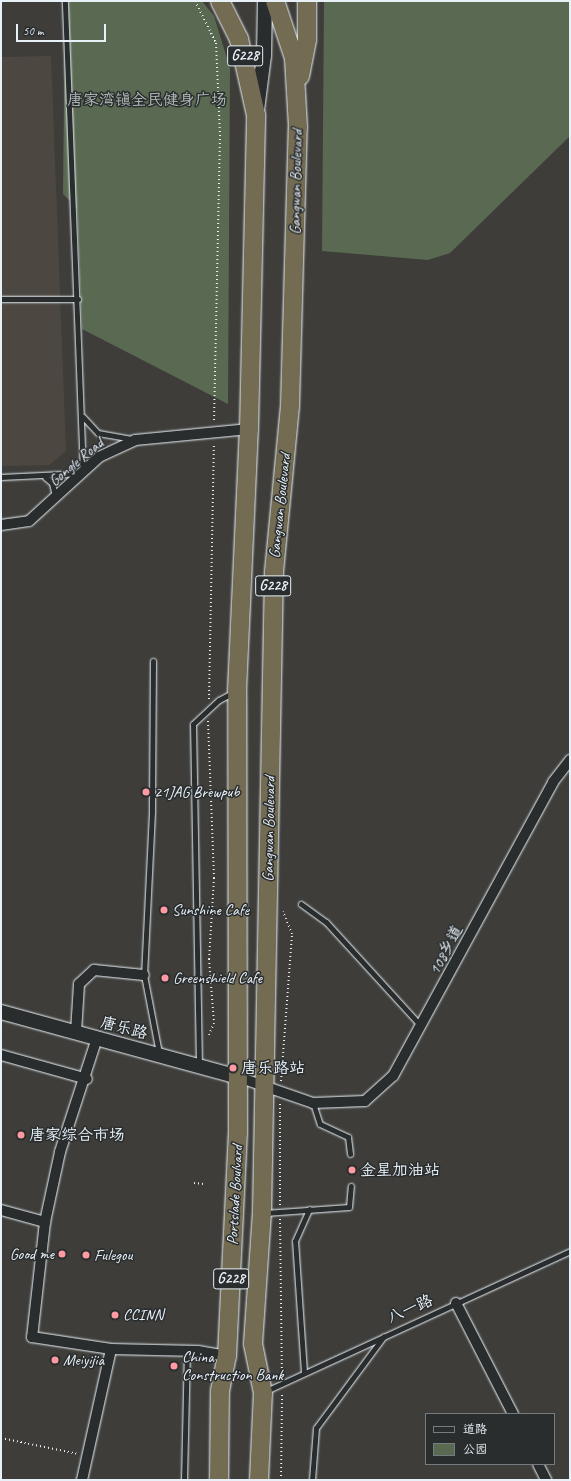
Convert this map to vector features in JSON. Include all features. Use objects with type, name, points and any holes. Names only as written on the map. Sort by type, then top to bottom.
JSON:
[{"type":"highway","name":"Gangwan Boulevard","points":[[220,1],[240,39],[256,115],[249,429],[237,691],[238,1077]]},
{"type":"highway","name":"Gangwan Boulevard","points":[[272,1089],[274,572],[290,406],[297,87],[291,45],[275,1]]},
{"type":"highway","points":[[297,87],[307,40],[307,1]]},
{"type":"highway","name":"Portslade Boulvard","points":[[219,1480],[220,1391],[227,1356],[238,1077]]},
{"type":"highway","name":"Portslade Boulvard","points":[[259,1480],[263,1393],[253,1344],[272,1089]]},
{"type":"street","points":[[256,115],[264,68],[265,1]]},
{"type":"street","name":"Gongle Road","points":[[1,525],[29,521],[105,454],[134,440],[249,429]]},
{"type":"street","name":"108乡道","points":[[238,1077],[313,1102],[365,1101],[393,1076],[422,1027],[553,782],[570,760]]},
{"type":"street","points":[[76,1032],[79,984],[94,970],[144,976]]},
{"type":"street","name":"唐乐路","points":[[1,1012],[238,1077]]},
{"type":"street","points":[[97,1038],[86,1079],[60,1152],[45,1222],[32,1337],[111,1350],[187,1351],[227,1356]]},
{"type":"street","points":[[1,1055],[86,1079]]},
{"type":"street","points":[[1,1210],[45,1222]]},
{"type":"street","points":[[456,1303],[512,1413]]},
{"type":"street","points":[[82,1480],[111,1350]]},
{"type":"street","points":[[538,1465],[546,1480]]},
{"type":"lane","points":[[1,477],[45,477],[83,473],[83,416],[65,1]]},
{"type":"lane","points":[[1,299],[78,299]]},
{"type":"lane","points":[[83,416],[98,433],[134,440]]},
{"type":"lane","points":[[45,477],[54,486],[54,500]]},
{"type":"lane","points":[[153,661],[152,812],[144,976],[159,1055]]},
{"type":"lane","points":[[198,1066],[193,724],[208,710],[237,691]]},
{"type":"lane","points":[[301,904],[326,922],[422,1027]]},
{"type":"lane","points":[[313,1102],[320,1124],[348,1138],[350,1154]]},
{"type":"lane","points":[[262,1213],[350,1207],[351,1186]]},
{"type":"lane","points":[[304,1372],[295,1241],[309,1209]]},
{"type":"lane","name":"八一路","points":[[263,1393],[282,1382],[570,1251]]},
{"type":"lane","points":[[312,1480],[316,1428],[385,1335]]},
{"type":"lane","points":[[184,1480],[187,1351]]},
{"type":"path","points":[[195,1],[216,43],[220,135],[208,710],[214,878],[209,959],[214,1023],[209,1035]]},
{"type":"path","points":[[280,906],[292,934],[272,1089],[280,1212],[282,1382],[281,1480]]},
{"type":"path","points":[[194,1183],[204,1184]]},
{"type":"path","points":[[1,1438],[87,1455]]},
{"type":"shaded area","points":[[51,56],[66,451],[49,465],[1,466],[1,57]]},
{"type":"green space","name":"唐家湾镇全民健身广场","points":[[65,1],[202,1],[214,16],[230,68],[228,404],[82,329],[77,208],[63,194]]},
{"type":"green space","points":[[324,1],[570,1],[570,136],[450,253],[428,260],[322,251]]},
{"type":"place","name":"21JAG Brewpub","points":[[146,792]]},
{"type":"place","name":"Sunshine Cafe","points":[[164,910]]},
{"type":"place","name":"Greenshield Cafe","points":[[165,978]]},
{"type":"place","name":"唐乐路站","points":[[233,1068]]},
{"type":"place","name":"唐家综合市场","points":[[21,1135]]},
{"type":"place","name":"金星加油站","points":[[352,1170]]},
{"type":"place","name":"Good me","points":[[62,1254]]},
{"type":"place","name":"Fulegou","points":[[86,1255]]},
{"type":"place","name":"CCINN","points":[[115,1315]]},
{"type":"place","name":"Meiyijia","points":[[55,1360]]},
{"type":"place","name":"China Construction Bank","points":[[174,1366]]}]
